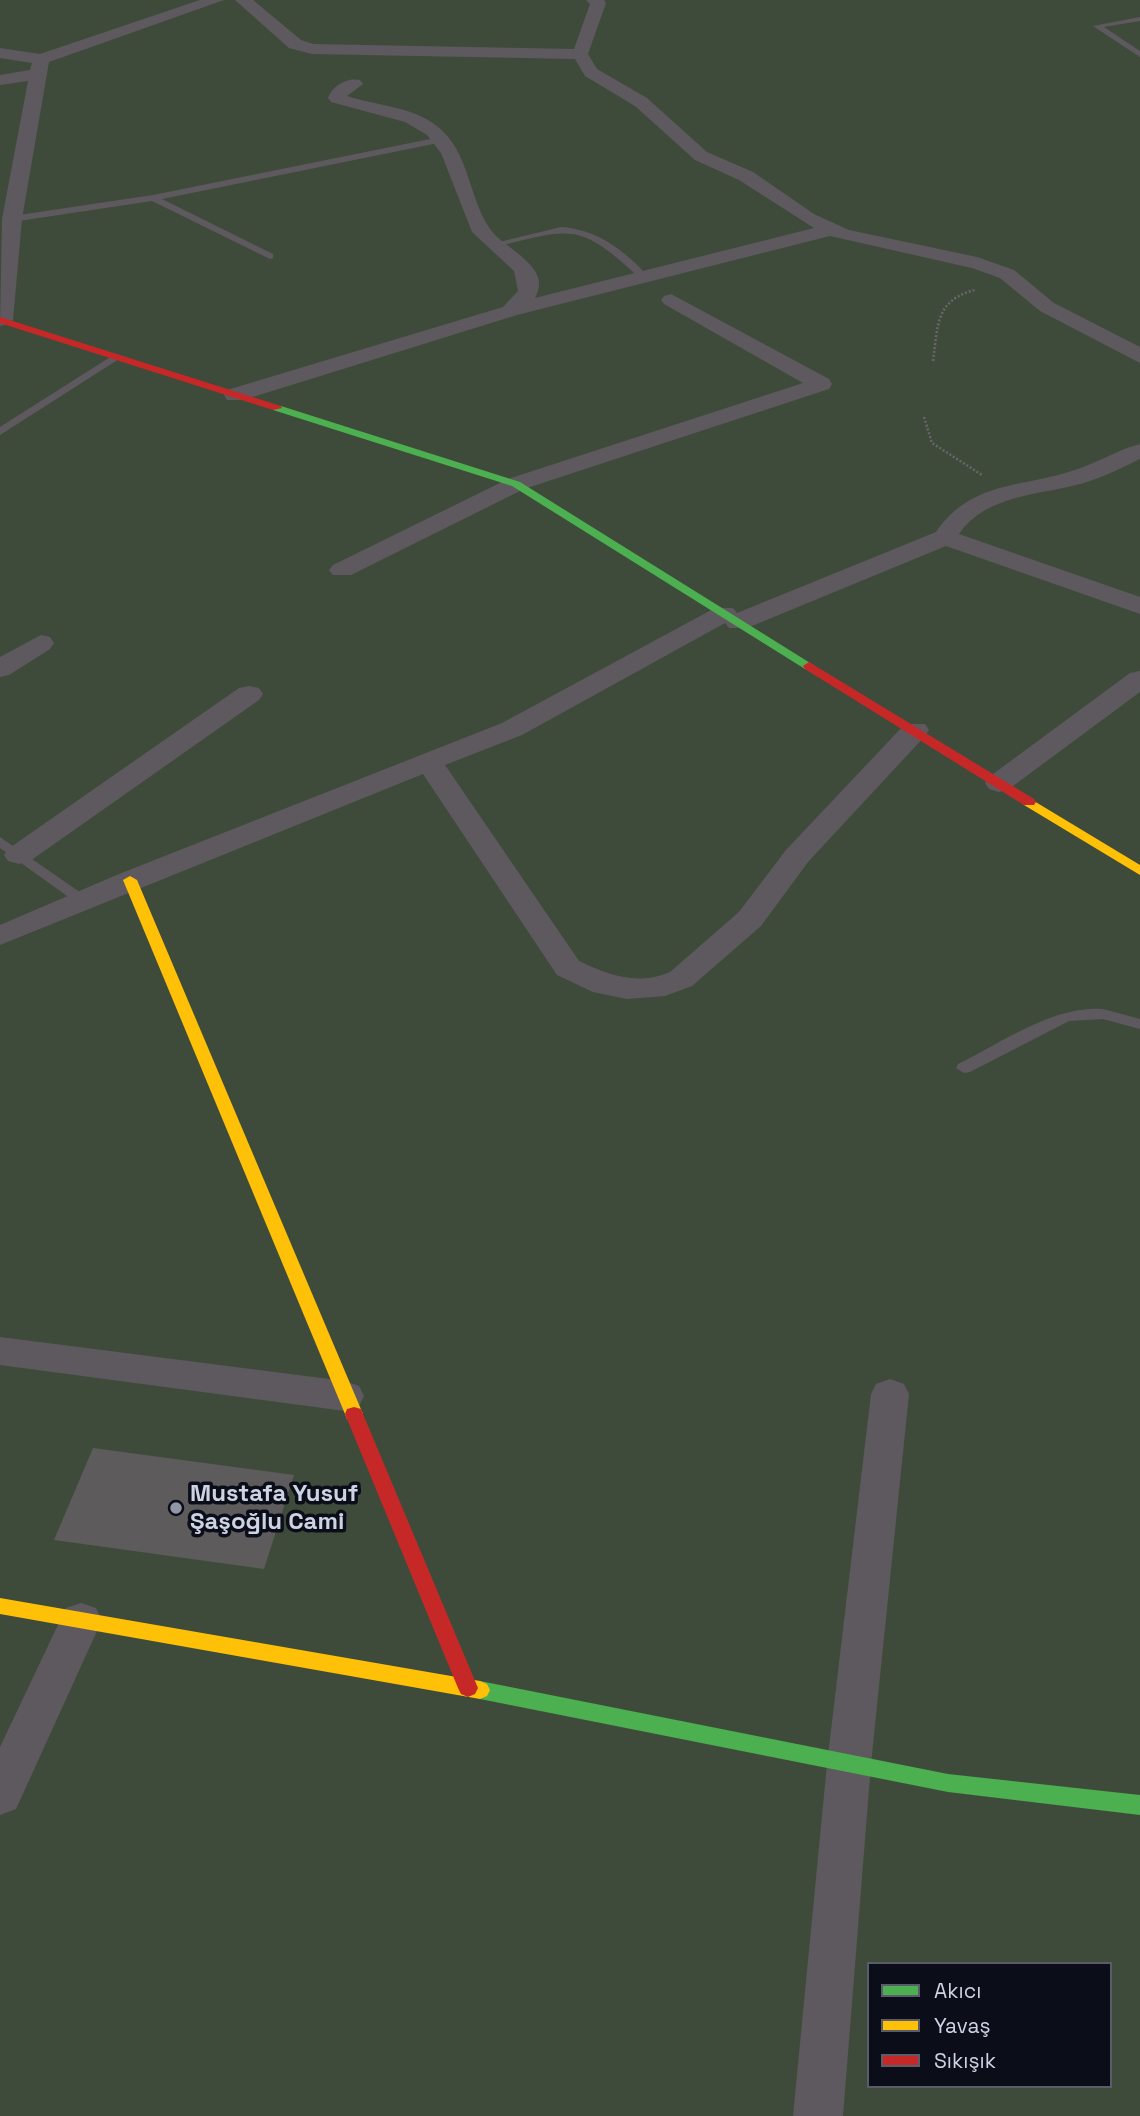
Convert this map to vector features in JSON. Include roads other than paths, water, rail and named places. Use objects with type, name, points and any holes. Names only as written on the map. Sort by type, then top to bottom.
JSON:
[{"type":"street","points":[[243,0],[295,44],[312,49],[580,54]]},
{"type":"street","points":[[580,54],[598,3],[594,0]]},
{"type":"street","points":[[0,80],[214,5]]},
{"type":"street","points":[[281,58],[312,49]]},
{"type":"street","points":[[0,53],[41,66]]},
{"type":"street","points":[[580,54],[592,72],[641,102],[701,156],[746,176],[807,218],[831,230],[878,244],[977,263],[1007,274],[1030,290],[1047,307],[1140,356]]},
{"type":"street","points":[[41,66],[12,219],[1,320],[516,484],[1140,871]]},
{"type":"street","points":[[355,84],[339,92],[337,98],[412,120],[433,131],[440,140],[482,232],[529,279],[530,290],[524,300],[510,311]]},
{"type":"street","points":[[235,396],[510,311],[831,230]]},
{"type":"street","points":[[342,570],[516,484],[821,384],[671,300]]},
{"type":"street","points":[[945,537],[952,522],[964,510],[983,500],[1076,477],[1140,452]]},
{"type":"street","points":[[0,936],[130,880],[512,729],[731,617],[945,537],[1140,607]]},
{"type":"street","points":[[0,669],[41,643]]},
{"type":"street","points":[[999,783],[1140,679]]},
{"type":"street","points":[[9,848],[249,694]]},
{"type":"street","points":[[429,762],[568,968],[604,985],[646,989],[681,979],[750,919],[797,856],[915,730]]},
{"type":"street","points":[[130,880],[468,1688]]},
{"type":"street","points":[[0,1351],[345,1396]]},
{"type":"street","points":[[818,2116],[849,1764],[890,1394]]},
{"type":"street","points":[[0,1606],[468,1688],[948,1783],[1140,1805]]},
{"type":"street","points":[[0,1795],[81,1620]]},
{"type":"lane","points":[[1140,19],[1104,22],[1097,26],[1140,55]]},
{"type":"lane","points":[[12,219],[153,198],[440,140]]},
{"type":"lane","points":[[153,198],[270,256]]},
{"type":"lane","points":[[496,244],[558,229],[587,231],[610,244],[644,277]]},
{"type":"lane","points":[[0,432],[115,357]]},
{"type":"lane","points":[[9,848],[82,900]]},
{"type":"lane","points":[[964,1068],[1064,1017],[1078,1013],[1106,1013],[1140,1024]]},
{"type":"place","name":"Mustafa Yusuf Şaşoğlu Cami","points":[[176,1508]]}]
